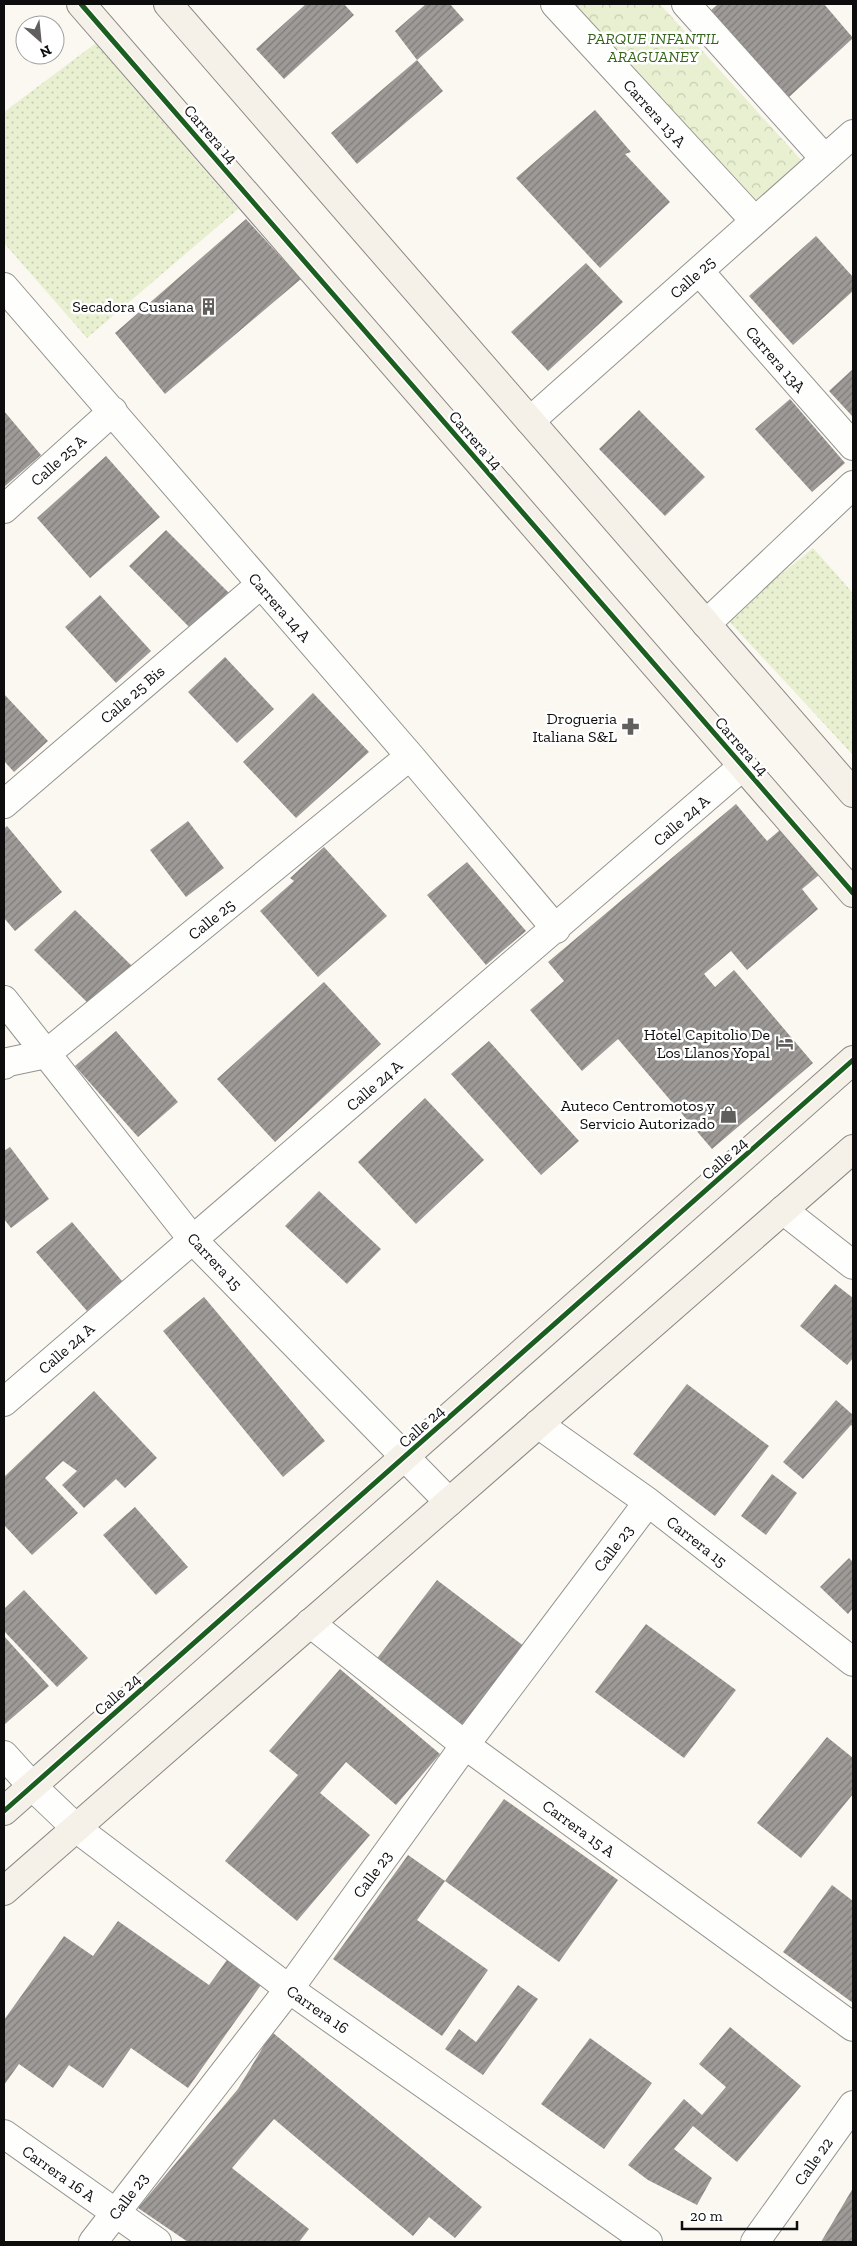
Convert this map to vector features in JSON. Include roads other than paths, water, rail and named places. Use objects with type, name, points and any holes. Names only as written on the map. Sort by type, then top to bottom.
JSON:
[{"type":"street","name":"Carrera 14","points":[[81,4],[853,893]]},
{"type":"street","points":[[168,4],[853,793]]},
{"type":"street","name":"Carrera 13 A","points":[[556,4],[754,221]]},
{"type":"street","points":[[686,4],[824,159]]},
{"type":"street","name":"Calle 25","points":[[530,421],[853,134]]},
{"type":"street","name":"Carrera 13A","points":[[699,271],[853,446]]},
{"type":"street","name":"Carrera 14 A","points":[[4,287],[113,410],[556,928]]},
{"type":"street","name":"Calle 25 A","points":[[4,509],[113,410]]},
{"type":"street","points":[[706,624],[853,485]]},
{"type":"street","name":"Calle 25 Bis","points":[[4,804],[260,584]]},
{"type":"street","name":"Calle 25","points":[[4,1065],[8,1062],[46,1054],[410,756]]},
{"type":"street","name":"Calle 24 A","points":[[4,1402],[743,766]]},
{"type":"street","name":"Carrera 15","points":[[4,1000],[193,1240],[449,1502]]},
{"type":"street","name":"Calle 24","points":[[4,1811],[853,1060]]},
{"type":"street","points":[[4,1891],[853,1149]]},
{"type":"street","points":[[783,1210],[853,1265]]},
{"type":"street","name":"Carrera 15","points":[[538,1424],[648,1502],[853,1662]]},
{"type":"street","name":"Calle 23","points":[[94,2242],[115,2212],[289,1989],[465,1746],[648,1502]]},
{"type":"street","name":"Carrera 15 A","points":[[310,1623],[465,1746],[853,2027]]},
{"type":"street","name":"Carrera 16","points":[[4,1755],[32,1786],[76,1828],[289,1989],[648,2242]]},
{"type":"street","name":"Calle 22","points":[[755,2242],[853,2105]]},
{"type":"street","name":"Carrera 16 A","points":[[4,2134],[157,2242]]},
{"type":"place","name":"Secadora Cusiana","points":[[208,306]]},
{"type":"place","name":"Drogueria Italiana S&L","points":[[631,727]]},
{"type":"place","name":"Hotel Capitolio De Los Llanos Yopal","points":[[784,1043]]},
{"type":"place","name":"Auteco Centromotos y Servicio Autorizado","points":[[729,1114]]},
{"type":"park label","name":"PARQUE INFANTIL ARAGUANEY","points":[[653,47]]}]
